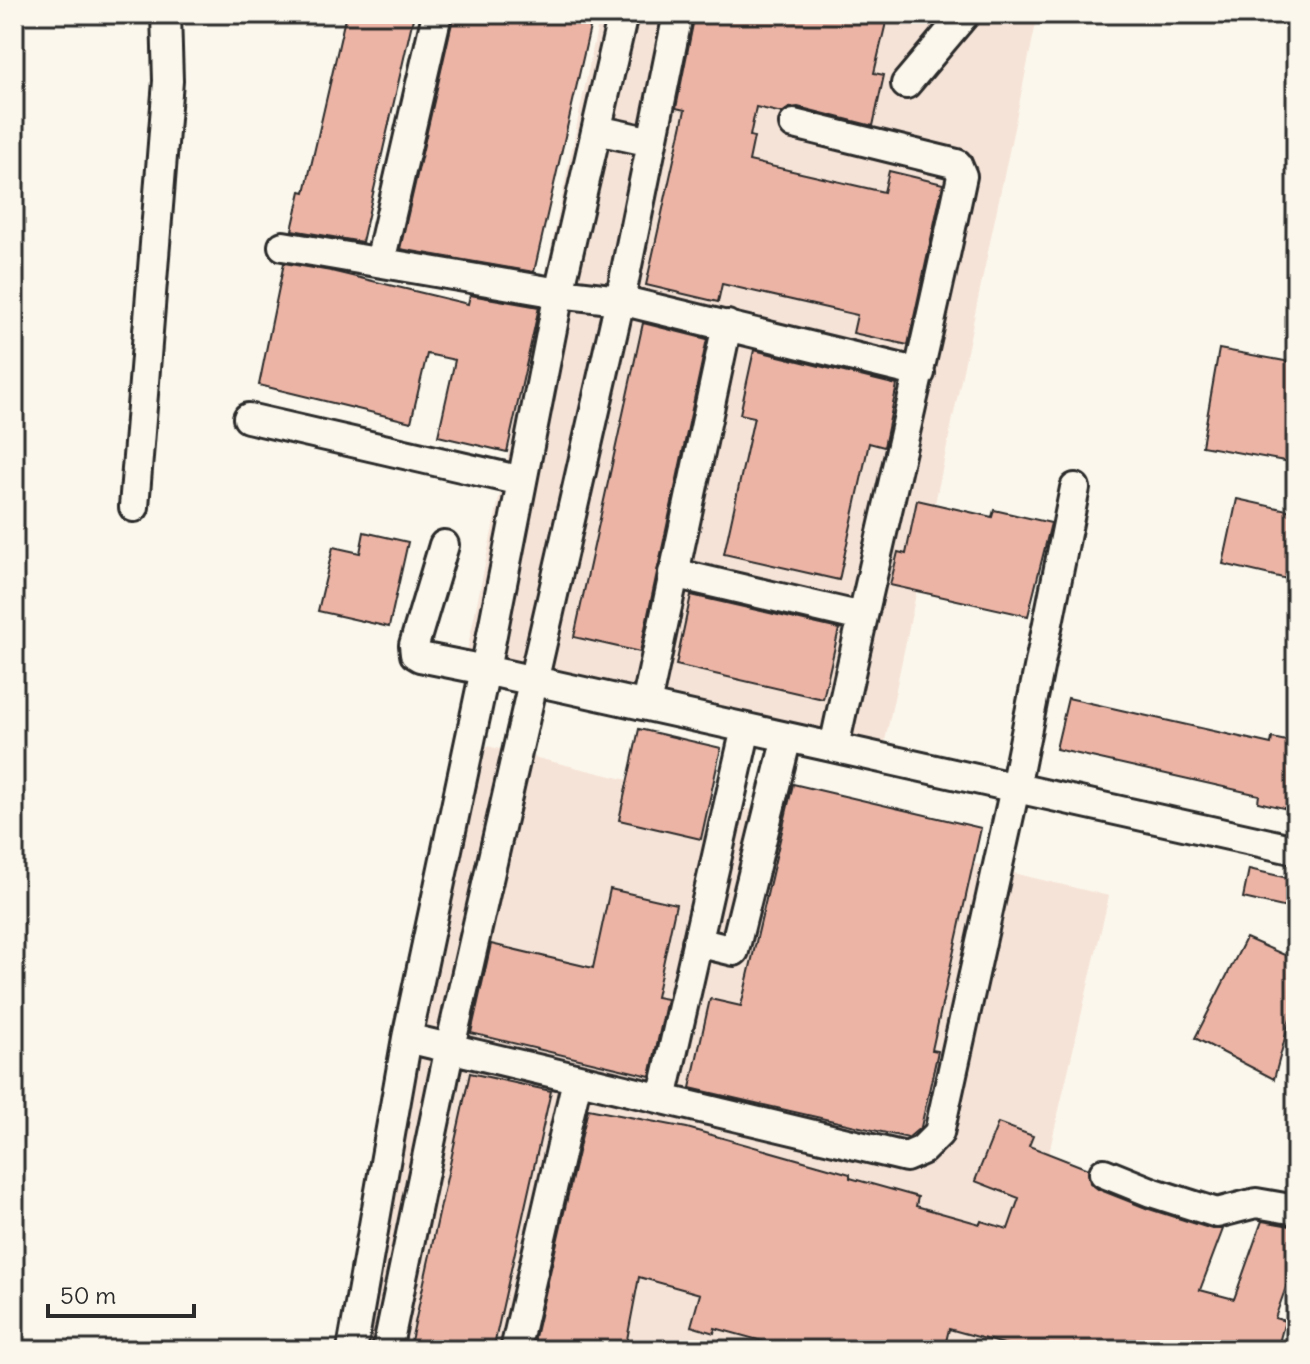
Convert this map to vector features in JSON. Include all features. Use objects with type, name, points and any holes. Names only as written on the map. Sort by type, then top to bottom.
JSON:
[{"type":"lane","points":[[134,507],[166,113],[166,14]]},
{"type":"lane","points":[[380,262],[437,14]]},
{"type":"lane","points":[[352,1350],[407,1038],[485,670],[559,293],[623,14]]},
{"type":"lane","points":[[387,1350],[450,1047],[620,300],[678,14]]},
{"type":"lane","points":[[906,84],[965,14]]},
{"type":"lane","points":[[794,124],[957,164],[961,169],[920,373],[834,747]]},
{"type":"lane","points":[[597,130],[652,142]]},
{"type":"lane","points":[[283,246],[559,293],[620,300],[920,373]]},
{"type":"lane","points":[[646,705],[727,325]]},
{"type":"lane","points":[[248,418],[522,481]]},
{"type":"lane","points":[[407,1038],[906,1157],[922,1150],[939,1133],[1015,788],[1075,488]]},
{"type":"lane","points":[[444,545],[414,645],[415,654],[420,657],[1296,850]]},
{"type":"lane","points":[[673,573],[862,617]]},
{"type":"lane","points":[[662,1099],[746,728]]},
{"type":"lane","points":[[697,942],[734,951],[787,737]]},
{"type":"lane","points":[[515,1350],[577,1080]]},
{"type":"lane","points":[[1104,1173],[1217,1213],[1256,1203],[1296,1210]]},
{"type":"shaded area","points":[[600,14],[1038,14],[884,746],[466,656]]},
{"type":"shaded area","points":[[479,744],[1109,896],[1003,1350],[337,1350]]},
{"type":"building","points":[[346,14],[414,14],[362,242],[292,230],[301,191],[305,192]]},
{"type":"building","points":[[454,14],[593,14],[534,272],[400,249]]},
{"type":"building","points":[[695,14],[888,14],[874,73],[884,75],[873,126],[798,107],[782,113],[756,107],[749,161],[884,192],[889,171],[943,184],[908,345],[853,333],[857,315],[722,284],[718,302],[646,285],[685,110],[676,108]]},
{"type":"building","points":[[284,263],[331,271],[468,304],[470,295],[539,307],[507,452],[438,436],[455,360],[427,354],[411,422],[259,385]]},
{"type":"building","points":[[643,323],[707,339],[640,652],[574,637]]},
{"type":"building","points":[[1219,349],[1296,363],[1296,463],[1202,446]]},
{"type":"building","points":[[754,350],[897,385],[884,447],[869,443],[839,580],[724,554],[754,417],[740,414]]},
{"type":"building","points":[[1237,499],[1296,512],[1296,581],[1223,564]]},
{"type":"building","points":[[917,500],[992,517],[994,510],[1051,523],[1028,616],[890,585],[898,552],[906,554]]},
{"type":"building","points":[[364,532],[408,542],[389,627],[318,611],[333,547],[360,553]]},
{"type":"building","points":[[691,595],[839,629],[823,699],[676,665]]},
{"type":"building","points":[[1068,698],[1271,744],[1272,738],[1296,743],[1296,811],[1258,802],[1259,795],[1056,749]]},
{"type":"building","points":[[639,729],[721,748],[701,839],[619,820]]},
{"type":"building","points":[[793,784],[981,828],[932,1050],[938,1051],[921,1127],[908,1138],[690,1088],[710,999],[741,1006]]},
{"type":"building","points":[[1249,869],[1296,880],[1296,910],[1243,898]]},
{"type":"building","points":[[610,889],[676,904],[656,997],[667,999],[650,1076],[471,1033],[491,944],[593,968]]},
{"type":"building","points":[[1246,938],[1296,960],[1296,997],[1274,1079],[1195,1038]]},
{"type":"building","points":[[470,1073],[551,1091],[493,1350],[409,1350]]},
{"type":"building","points":[[588,1109],[687,1128],[850,1174],[850,1178],[918,1197],[916,1206],[1008,1229],[1019,1198],[975,1181],[998,1123],[1033,1136],[1029,1146],[1088,1169],[1090,1183],[1098,1189],[1146,1208],[1212,1229],[1223,1229],[1200,1290],[1234,1299],[1262,1221],[1296,1227],[1296,1259],[1275,1318],[1285,1321],[1277,1350],[1026,1350],[949,1329],[944,1350],[795,1350],[715,1328],[714,1333],[691,1326],[700,1294],[639,1277],[625,1350],[532,1350]]}]
